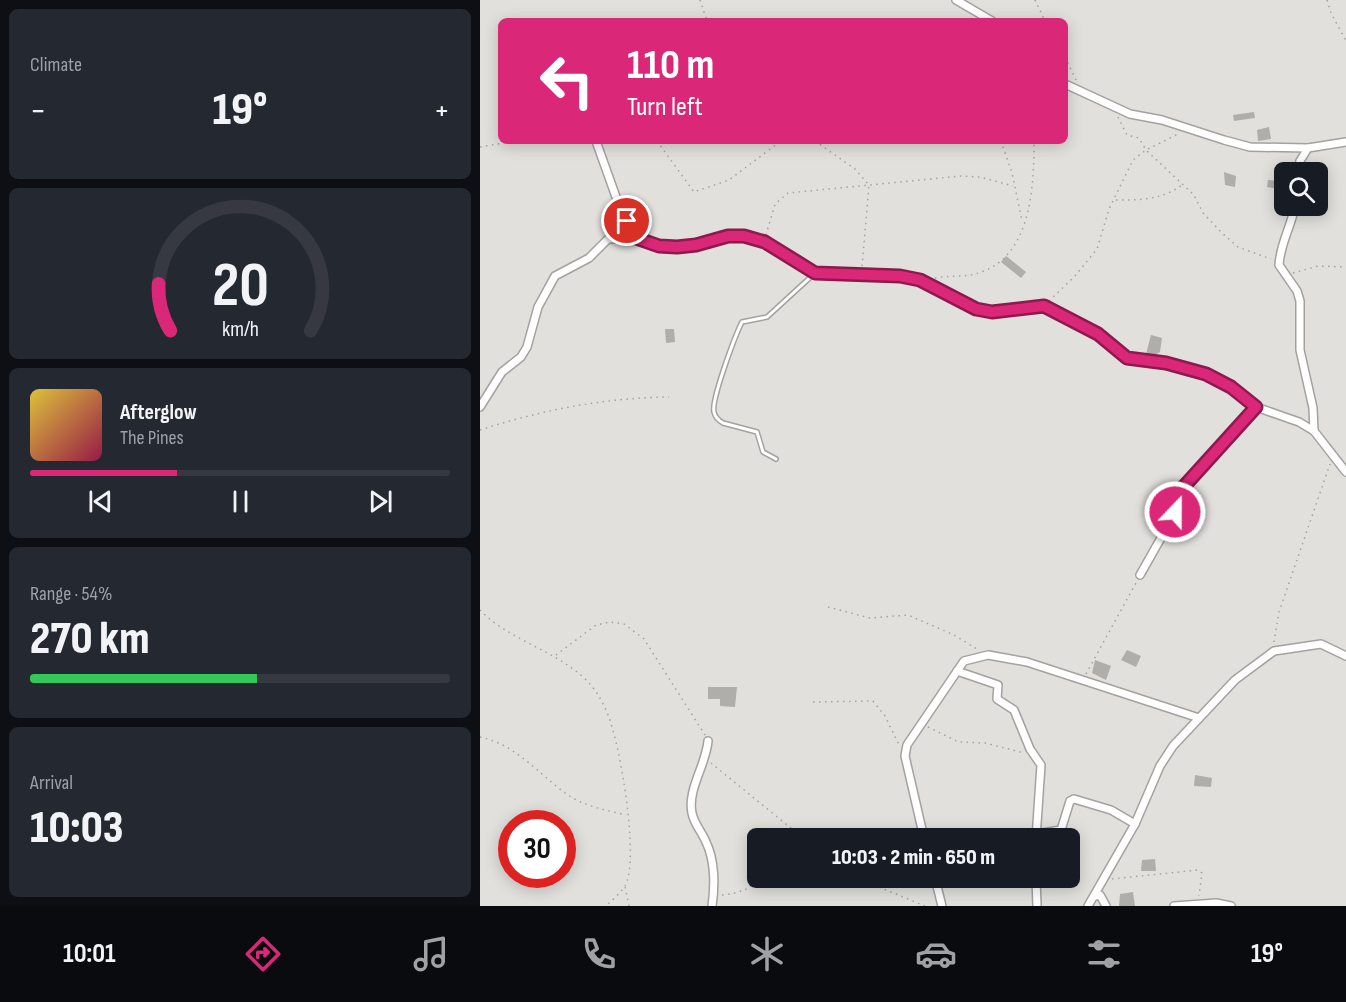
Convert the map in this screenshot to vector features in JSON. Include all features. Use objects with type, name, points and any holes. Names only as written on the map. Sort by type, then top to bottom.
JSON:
[{"type":"street","points":[[956,0],[987,18]]},
{"type":"street","points":[[1068,86],[1130,114],[1250,147],[1308,148],[1346,142]]},
{"type":"street","points":[[597,144],[616,197],[636,238]]},
{"type":"street","points":[[1302,162],[1308,148]]},
{"type":"street","points":[[1293,216],[1281,246],[1279,265],[1298,291],[1300,350],[1313,408],[1314,431]]},
{"type":"street","points":[[480,407],[502,372],[521,357],[527,347],[538,307],[555,276],[589,258],[608,239],[636,238],[659,246],[677,247],[696,245],[728,236],[765,242],[815,273],[862,274],[920,280],[976,309],[992,312],[1044,306],[1098,334],[1127,358],[1166,363],[1206,374],[1231,387],[1256,407],[1299,422],[1314,431],[1334,453],[1346,471]]},
{"type":"street","points":[[1140,575],[1174,515],[1178,493],[1256,407]]},
{"type":"street","points":[[1088,906],[1105,880],[1135,824],[1160,766],[1173,746],[1235,680],[1274,651],[1321,644],[1346,656]]},
{"type":"street","points":[[922,828],[905,756],[907,745],[964,661],[988,655],[1027,662],[1199,718]]},
{"type":"street","points":[[957,671],[998,685],[997,699],[1014,710],[1041,765],[1037,828]]},
{"type":"street","points":[[708,741],[706,759],[693,792],[692,813],[708,846],[714,896],[712,906]]},
{"type":"street","points":[[1062,828],[1070,801],[1074,799],[1111,810],[1135,824]]},
{"type":"street","points":[[938,888],[942,906]]},
{"type":"street","points":[[1036,888],[1037,906]]},
{"type":"street","points":[[1095,896],[1100,895],[1106,906]]},
{"type":"street","points":[[1174,906],[1216,903],[1231,906]]},
{"type":"lane","points":[[776,459],[763,452],[757,432],[718,420],[714,409],[716,399],[742,322],[767,317],[815,273]]},
{"type":"path","points":[[700,0],[706,18]]},
{"type":"path","points":[[1035,0],[1044,18]]},
{"type":"path","points":[[1328,0],[1331,13],[1346,41]]},
{"type":"path","points":[[1068,64],[1080,92]]},
{"type":"path","points":[[1113,106],[1128,135],[1139,138],[1146,150],[1194,195],[1203,213],[1238,247],[1271,259],[1279,265]]},
{"type":"path","points":[[1044,306],[1076,276],[1097,249],[1105,219],[1129,166],[1146,150],[1186,128]]},
{"type":"path","points":[[480,147],[498,144]]},
{"type":"path","points":[[659,144],[694,192],[729,180],[777,144]]},
{"type":"path","points":[[819,144],[855,169],[869,185],[862,274]]},
{"type":"path","points":[[1002,144],[1023,223]]},
{"type":"path","points":[[920,280],[974,274],[991,268],[1011,247],[1023,223],[1033,189],[1034,144]]},
{"type":"path","points":[[765,242],[770,219],[779,198],[788,194],[961,176],[980,177],[1013,186]]},
{"type":"path","points":[[1115,200],[1165,196],[1184,184]]},
{"type":"path","points":[[1287,277],[1311,267],[1346,267]]},
{"type":"path","points":[[480,430],[564,407],[617,398],[669,397]]},
{"type":"path","points":[[1274,651],[1279,612],[1334,453]]},
{"type":"path","points":[[1083,680],[1140,575]]},
{"type":"path","points":[[828,607],[870,618],[908,615],[954,635],[988,655]]},
{"type":"path","points":[[480,610],[494,624],[555,656],[597,691],[608,715],[619,760],[631,841],[630,867],[625,886],[629,906]]},
{"type":"path","points":[[555,656],[596,625],[610,622],[624,624],[644,639],[669,681],[703,729],[708,741]]},
{"type":"path","points":[[813,702],[873,701],[885,716],[905,756]]},
{"type":"path","points":[[921,723],[959,742],[985,743],[1034,754]]},
{"type":"path","points":[[480,737],[519,754],[567,795],[594,807],[627,815]]},
{"type":"path","points":[[706,759],[786,827]]},
{"type":"path","points":[[1105,880],[1201,871],[1198,904]]},
{"type":"path","points":[[606,906],[625,886]]},
{"type":"path","points":[[714,896],[749,888]]},
{"type":"path","points":[[881,888],[925,906]]},
{"type":"building","points":[[1254,112],[1255,118],[1234,121],[1233,115]]},
{"type":"building","points":[[1269,127],[1271,139],[1258,141],[1257,130]]},
{"type":"building","points":[[1224,172],[1236,176],[1235,187],[1225,185]]},
{"type":"building","points":[[1268,180],[1274,180],[1274,188],[1267,187]]},
{"type":"building","points":[[1006,256],[1026,272],[1021,278],[1001,262]]},
{"type":"building","points":[[665,329],[674,329],[675,342],[666,343]]},
{"type":"building","points":[[1151,335],[1162,338],[1160,352],[1154,356],[1146,354]]},
{"type":"building","points":[[1127,650],[1141,656],[1136,667],[1121,660]]},
{"type":"building","points":[[1095,660],[1111,666],[1106,680],[1092,673]]},
{"type":"building","points":[[708,687],[737,687],[735,707],[720,706],[720,699],[708,699]]},
{"type":"building","points":[[1195,775],[1212,778],[1211,787],[1194,786]]},
{"type":"building","points":[[1155,859],[1156,871],[1141,871],[1142,860]]},
{"type":"building","points":[[1133,892],[1135,906],[1119,906],[1120,894]]},
{"type":"route","points":[[627,221],[636,238],[659,246],[696,245],[728,236],[744,236],[765,242],[815,273],[900,276],[920,280],[976,309],[992,312],[1044,306],[1098,334],[1127,358],[1186,367],[1231,387],[1256,407],[1178,493],[1175,500],[1175,512]]}]
